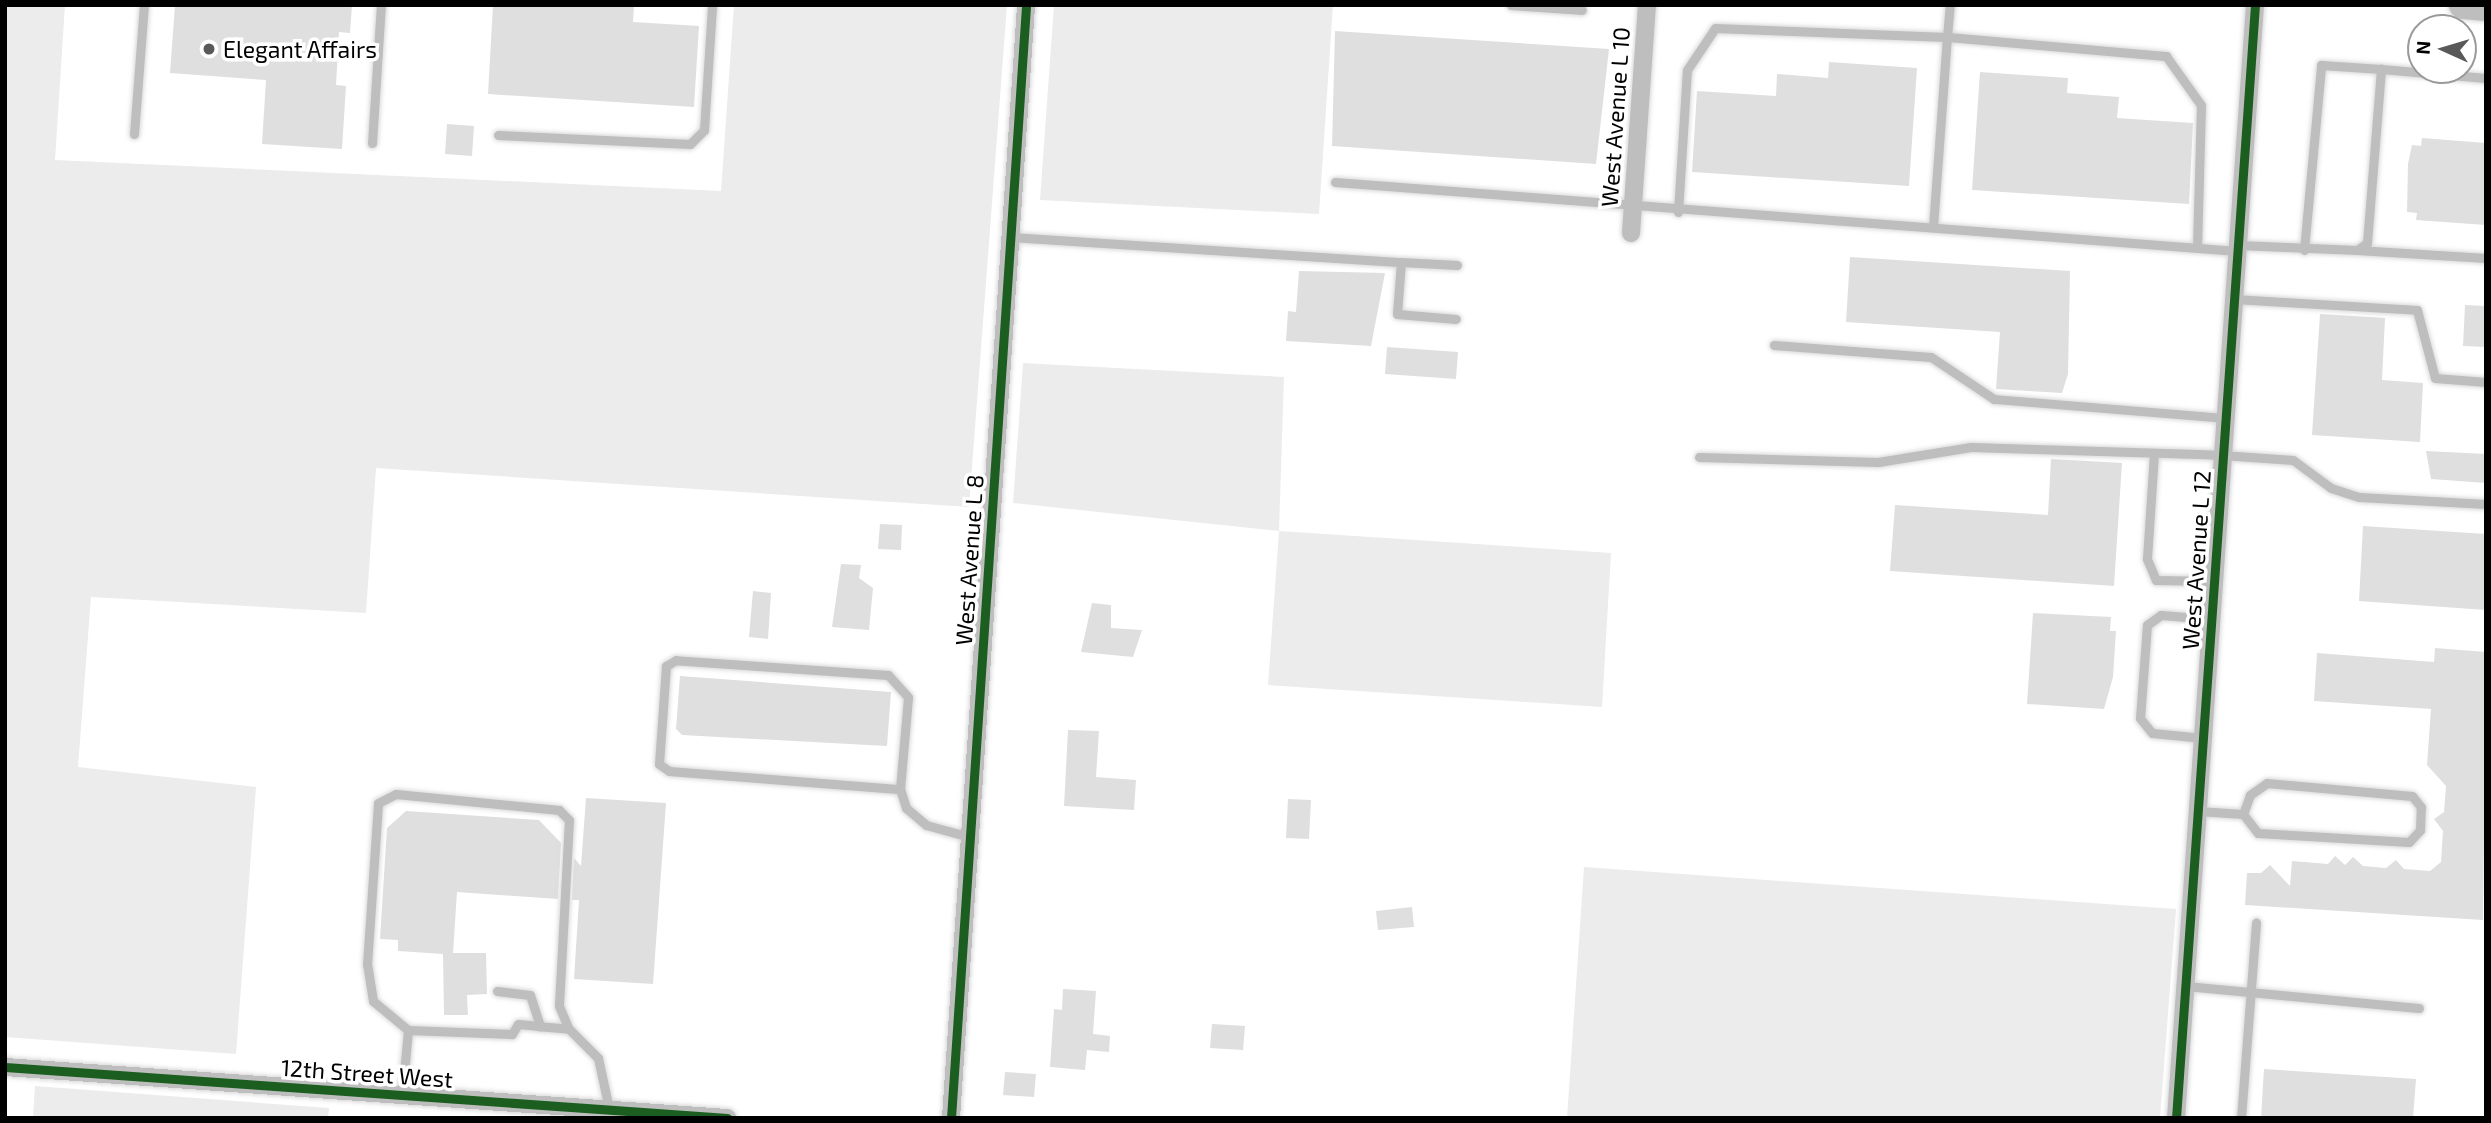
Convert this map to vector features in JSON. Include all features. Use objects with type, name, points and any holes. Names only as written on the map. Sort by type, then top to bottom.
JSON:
[{"type":"main road","points":[[2463,5],[2486,7]]},
{"type":"street","name":"West Avenue L 8","points":[[951,1118],[1026,5]]},
{"type":"street","name":"West Avenue L 10","points":[[1631,233],[1647,5]]},
{"type":"street","name":"West Avenue L 12","points":[[2176,1118],[2255,5]]},
{"type":"street","name":"12th Street West","points":[[5,1067],[727,1118]]},
{"type":"lane","points":[[134,134],[144,5]]},
{"type":"lane","points":[[372,143],[381,5]]},
{"type":"lane","points":[[498,135],[690,144],[704,130],[712,5]]},
{"type":"lane","points":[[1511,5],[1582,10]]},
{"type":"lane","points":[[1933,227],[1950,5]]},
{"type":"lane","points":[[1678,212],[1687,70],[1715,28],[1947,37],[2166,56],[2201,105],[2197,248]]},
{"type":"lane","points":[[2304,250],[2321,65],[2486,78]]},
{"type":"lane","points":[[2357,250],[2367,243],[2381,69]]},
{"type":"lane","points":[[1335,182],[1633,209],[1933,227],[2197,248],[2357,250],[2486,258]]},
{"type":"lane","points":[[1010,237],[1457,265]]},
{"type":"lane","points":[[1401,262],[1396,314],[1456,319]]},
{"type":"lane","points":[[2234,299],[2417,310],[2435,378],[2486,382]]},
{"type":"lane","points":[[1774,345],[1931,357],[1994,398],[2225,418]]},
{"type":"lane","points":[[1699,457],[1878,463],[1971,447],[2222,455],[2293,460],[2331,488],[2359,497],[2486,504]]},
{"type":"lane","points":[[2154,453],[2147,559],[2156,580],[2214,581]]},
{"type":"lane","points":[[2203,738],[2152,733],[2140,718],[2147,625],[2161,615],[2211,619]]},
{"type":"lane","points":[[900,789],[669,771],[659,764],[666,666],[676,660],[888,674],[908,697],[900,789],[906,807],[926,825],[970,836]]},
{"type":"lane","points":[[2198,811],[2243,814],[2258,832],[2409,842],[2420,830],[2421,807],[2412,796],[2267,783],[2250,795],[2243,814]]},
{"type":"lane","points":[[569,1030],[518,1024],[512,1034],[408,1030],[373,1001],[367,965],[373,825],[378,803],[396,794],[559,810],[569,820],[559,1006],[569,1030],[598,1058],[610,1109]]},
{"type":"lane","points":[[2241,1118],[2256,923]]},
{"type":"lane","points":[[2185,986],[2418,1008]]},
{"type":"lane","points":[[497,991],[530,995],[537,1026]]},
{"type":"lane","points":[[402,1095],[408,1030]]},
{"type":"shaded area","points":[[5,5],[65,5],[55,160],[721,191],[734,5],[1007,5],[969,507],[376,468],[366,613],[91,597],[78,767],[256,787],[236,1054],[5,1037]]},
{"type":"shaded area","points":[[1054,5],[1333,5],[1319,214],[1040,200]]},
{"type":"shaded area","points":[[1023,363],[1284,377],[1279,531],[1013,503]]},
{"type":"shaded area","points":[[1279,531],[1611,553],[1602,707],[1268,685]]},
{"type":"shaded area","points":[[1584,867],[2176,909],[2160,1118],[1567,1118]]},
{"type":"shaded area","points":[[35,1086],[329,1108],[328,1118],[33,1118]]},
{"type":"building","points":[[175,5],[352,5],[350,33],[339,32],[336,85],[346,86],[342,149],[262,144],[266,80],[170,73]]},
{"type":"building","points":[[493,5],[634,5],[633,22],[699,26],[694,107],[488,94]]},
{"type":"building","points":[[1335,31],[1609,49],[1596,164],[1332,146]]},
{"type":"building","points":[[1829,62],[1917,68],[1909,186],[1692,172],[1697,91],[1776,96],[1777,74],[1828,78]]},
{"type":"building","points":[[1980,72],[2068,78],[2067,93],[2119,97],[2117,118],[2193,123],[2189,204],[1972,190]]},
{"type":"building","points":[[447,124],[474,126],[472,156],[445,154]]},
{"type":"building","points":[[2422,138],[2486,143],[2486,225],[2416,220],[2417,213],[2407,212],[2408,164],[2412,145],[2421,146]]},
{"type":"building","points":[[1850,257],[2070,271],[2068,374],[2062,393],[1996,389],[2000,332],[1846,322]]},
{"type":"building","points":[[1299,271],[1385,273],[1371,346],[1286,341],[1288,311],[1296,312]]},
{"type":"building","points":[[2465,305],[2486,306],[2486,347],[2463,346]]},
{"type":"building","points":[[2320,314],[2385,318],[2382,380],[2423,383],[2420,442],[2312,435]]},
{"type":"building","points":[[1387,347],[1458,352],[1456,379],[1385,374]]},
{"type":"building","points":[[2426,451],[2486,454],[2486,483],[2431,479]]},
{"type":"building","points":[[2051,459],[2122,463],[2114,586],[1890,571],[1895,505],[2048,515]]},
{"type":"building","points":[[880,524],[902,525],[901,550],[878,549]]},
{"type":"building","points":[[2363,526],[2486,534],[2486,610],[2359,601]]},
{"type":"building","points":[[841,564],[861,565],[859,578],[873,588],[869,630],[832,627]]},
{"type":"building","points":[[753,591],[771,593],[768,639],[749,637]]},
{"type":"building","points":[[1092,603],[1111,605],[1111,628],[1142,630],[1133,657],[1081,652]]},
{"type":"building","points":[[2033,613],[2111,617],[2110,631],[2116,631],[2113,677],[2104,709],[2027,704]]},
{"type":"building","points":[[2435,648],[2486,652],[2483,920],[2245,905],[2247,873],[2261,873],[2270,865],[2290,886],[2292,861],[2328,864],[2335,856],[2345,865],[2353,857],[2363,866],[2386,868],[2396,860],[2404,869],[2430,871],[2441,862],[2443,831],[2434,819],[2444,812],[2446,786],[2427,765],[2431,709],[2314,701],[2317,653],[2434,662]]},
{"type":"building","points":[[680,676],[891,692],[887,746],[682,735],[676,729]]},
{"type":"building","points":[[1068,730],[1099,731],[1096,777],[1136,780],[1134,810],[1064,806]]},
{"type":"building","points":[[586,798],[666,803],[653,984],[574,979],[579,900],[572,900],[574,858],[581,866]]},
{"type":"building","points":[[1288,799],[1311,800],[1309,839],[1286,838]]},
{"type":"building","points":[[406,811],[539,820],[561,843],[558,899],[457,892],[453,953],[486,953],[487,994],[467,995],[468,1015],[444,1015],[443,954],[398,951],[398,940],[380,939],[387,828]]},
{"type":"building","points":[[1412,907],[1414,927],[1378,930],[1376,911]]},
{"type":"building","points":[[1063,989],[1096,991],[1093,1034],[1110,1036],[1109,1052],[1087,1050],[1085,1070],[1050,1067],[1054,1009],[1062,1010]]},
{"type":"building","points":[[1212,1024],[1245,1026],[1243,1050],[1210,1048]]},
{"type":"building","points":[[2264,1069],[2416,1079],[2413,1118],[2261,1118]]},
{"type":"building","points":[[1005,1072],[1036,1074],[1034,1097],[1003,1095]]},
{"type":"cycle path","points":[[951,1118],[1026,5]]},
{"type":"cycle path","points":[[2176,1118],[2255,5]]},
{"type":"cycle path","points":[[5,1067],[727,1118]]},
{"type":"place","name":"Elegant Affairs","points":[[209,49]]}]
